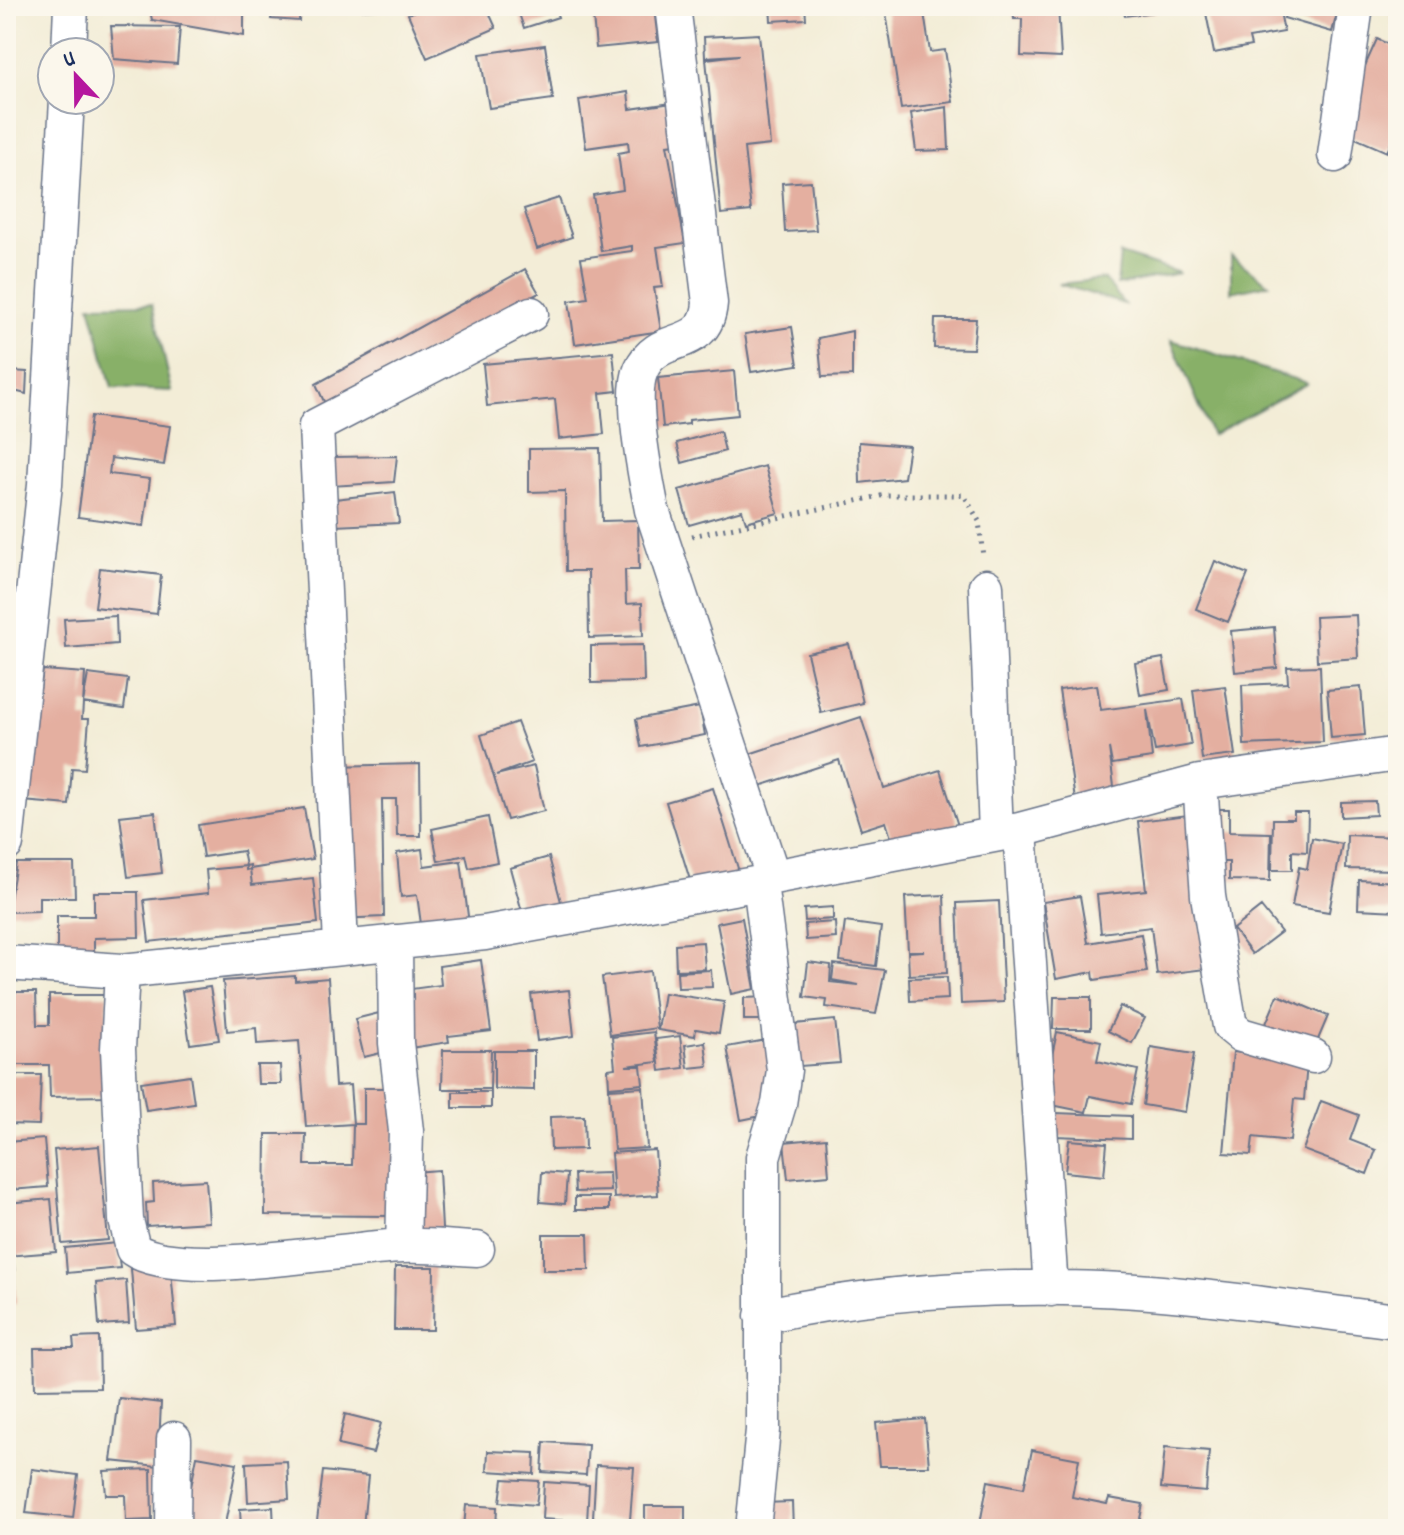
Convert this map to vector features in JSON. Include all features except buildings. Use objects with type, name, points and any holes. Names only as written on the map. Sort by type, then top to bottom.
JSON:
[{"type":"street","points":[[70,36],[71,6]]},
{"type":"street","points":[[673,6],[710,303],[706,326],[698,334],[656,350],[639,374],[640,448],[652,510],[766,880],[784,1070],[779,1104],[763,1157],[763,1430],[753,1529]]},
{"type":"street","points":[[1335,155],[1356,6]]},
{"type":"street","points":[[6,844],[45,484],[66,116]]},
{"type":"street","points":[[341,945],[316,426],[531,314]]},
{"type":"street","points":[[986,586],[1051,1289]]},
{"type":"street","points":[[6,963],[122,971],[341,945],[395,942],[585,916],[1008,832],[1200,782],[1398,754]]},
{"type":"street","points":[[1200,782],[1208,896],[1230,1026],[1241,1035],[1313,1056]]},
{"type":"street","points":[[395,942],[396,1043],[406,1131],[403,1246]]},
{"type":"street","points":[[122,971],[118,1049],[126,1220],[133,1249],[151,1259],[178,1261],[296,1256],[403,1246],[477,1249]]},
{"type":"street","points":[[762,1316],[880,1295],[1051,1289],[1138,1291],[1398,1321]]},
{"type":"street","points":[[173,1529],[174,1439]]},
{"type":"path","points":[[664,543],[786,513],[885,495],[964,495],[979,521],[986,586]]},
{"type":"green space","points":[[1120,254],[1180,273],[1117,285]]},
{"type":"green space","points":[[1231,256],[1269,284],[1231,292]]},
{"type":"green space","points":[[1104,279],[1124,304],[1059,284]]},
{"type":"green space","points":[[152,304],[172,391],[112,388],[90,305]]},
{"type":"green space","points":[[1171,340],[1307,383],[1308,383],[1212,435]]}]
